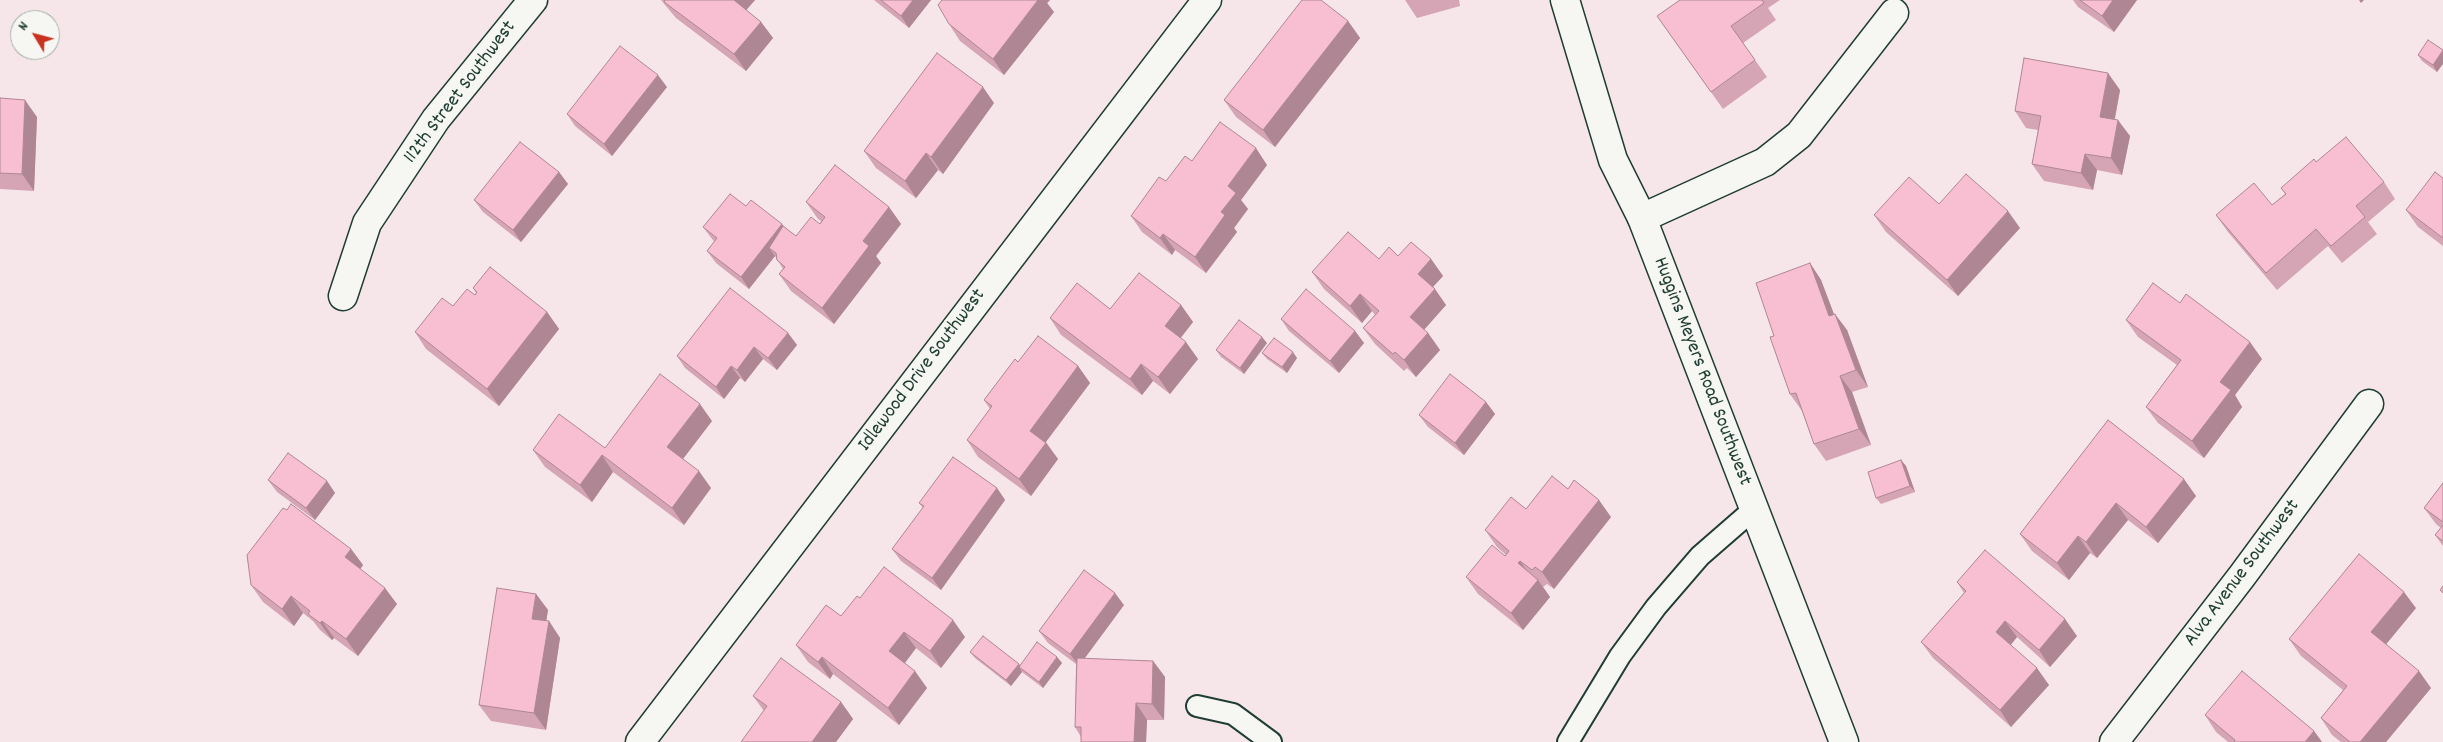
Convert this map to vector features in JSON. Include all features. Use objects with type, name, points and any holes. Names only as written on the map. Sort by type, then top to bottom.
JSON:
[{"type":"street","name":"112th Street Southwest","points":[[343,296],[367,224],[436,119],[533,0]]},
{"type":"street","name":"Idlewood Drive Southwest","points":[[640,742],[1207,0]]},
{"type":"street","name":"Huggins Meyers Road Southwest","points":[[1565,0],[1613,160],[1642,218],[1844,742]]},
{"type":"street","points":[[1642,218],[1765,162],[1799,135],[1894,13]]},
{"type":"street","name":"Alva Avenue Southwest","points":[[2114,742],[2242,576],[2369,404]]},
{"type":"lane","points":[[1568,742],[1620,656],[1656,607],[1700,556],[1754,509]]},
{"type":"lane","points":[[1197,706],[1232,714],[1271,742]]},
{"type":"building","points":[[665,0],[734,0],[761,22],[734,54],[664,2]]},
{"type":"building","points":[[881,0],[913,0],[901,16]]},
{"type":"building","points":[[942,0],[1038,0],[993,59],[949,24],[938,5]]},
{"type":"building","points":[[1302,0],[1321,0],[1348,21],[1263,130],[1224,100]]},
{"type":"building","points":[[1680,0],[1762,0],[1764,3],[1731,26],[1755,60],[1711,92],[1657,16]]},
{"type":"building","points":[[2080,0],[2113,0],[2102,16]]},
{"type":"building","points":[[2428,40],[2443,50],[2433,65],[2418,55]]},
{"type":"building","points":[[620,46],[658,75],[604,144],[567,114]]},
{"type":"building","points":[[937,53],[983,87],[931,157],[926,153],[905,181],[864,151]]},
{"type":"building","points":[[2024,58],[2108,73],[2100,117],[2118,120],[2111,158],[2085,154],[2081,173],[2032,164],[2041,116],[2015,111]]},
{"type":"building","points":[[0,98],[25,100],[22,174],[0,173]]},
{"type":"building","points":[[1220,122],[1256,148],[1228,186],[1236,193],[1221,212],[1225,215],[1195,257],[1163,234],[1160,238],[1131,216],[1159,177],[1166,181],[1185,156],[1192,161]]},
{"type":"building","points":[[2346,137],[2384,182],[2356,206],[2365,217],[2331,246],[2316,229],[2266,273],[2216,215],[2254,183],[2272,205],[2286,194],[2281,188],[2314,159],[2316,162]]},
{"type":"building","points":[[520,142],[559,172],[513,230],[474,200]]},
{"type":"building","points":[[835,165],[889,207],[863,241],[869,246],[822,308],[779,274],[785,267],[777,260],[776,253],[769,248],[783,226],[796,236],[811,217],[820,224],[825,217],[806,202]]},
{"type":"building","points":[[2435,172],[2443,178],[2443,238],[2406,210]]},
{"type":"building","points":[[1966,174],[2008,211],[1947,280],[1874,215],[1909,177],[1939,204]]},
{"type":"building","points":[[730,194],[746,206],[751,200],[782,224],[741,277],[707,251],[717,238],[703,227]]},
{"type":"building","points":[[1348,232],[1379,259],[1389,247],[1398,256],[1411,242],[1431,259],[1418,274],[1435,289],[1410,317],[1428,333],[1404,360],[1395,352],[1393,354],[1363,328],[1379,311],[1360,294],[1350,306],[1312,272]]},
{"type":"building","points":[[1810,263],[1829,316],[1835,314],[1856,370],[1840,376],[1859,429],[1814,444],[1796,393],[1790,394],[1770,337],[1774,336],[1756,283]]},
{"type":"building","points":[[490,267],[547,312],[487,389],[415,332],[442,298],[453,306],[467,289],[475,295],[477,292],[473,288]]},
{"type":"building","points":[[1139,273],[1181,305],[1165,326],[1186,342],[1158,377],[1141,364],[1130,379],[1050,318],[1077,283],[1110,309]]},
{"type":"building","points":[[2153,283],[2180,303],[2186,294],[2250,342],[2220,382],[2231,390],[2192,441],[2146,407],[2181,360],[2126,320]]},
{"type":"building","points":[[730,288],[788,333],[768,358],[754,347],[737,370],[731,366],[716,387],[677,356]]},
{"type":"building","points":[[1306,289],[1355,331],[1330,361],[1281,319]]},
{"type":"building","points":[[1239,320],[1262,337],[1240,368],[1216,350]]},
{"type":"building","points":[[1038,336],[1078,366],[1030,431],[1046,443],[1019,479],[967,440],[992,406],[984,400],[1015,359],[1018,362]]},
{"type":"building","points":[[1274,338],[1293,352],[1282,367],[1262,353]]},
{"type":"building","points":[[660,374],[700,404],[667,447],[699,471],[672,508],[602,455],[580,485],[533,450],[559,414],[605,448]]},
{"type":"building","points":[[1450,374],[1486,402],[1455,443],[1419,415]]},
{"type":"building","points":[[2108,420],[2184,479],[2146,527],[2116,503],[2086,542],[2078,536],[2057,563],[2020,534]]},
{"type":"building","points":[[288,453],[327,481],[306,508],[268,480]]},
{"type":"building","points":[[953,457],[997,488],[932,578],[892,549],[924,506],[919,503]]},
{"type":"building","points":[[1901,460],[1910,486],[1876,498],[1868,472]]},
{"type":"building","points":[[1552,476],[1568,489],[1574,480],[1599,500],[1542,572],[1535,567],[1532,570],[1520,561],[1518,563],[1538,580],[1511,613],[1466,577],[1492,545],[1505,556],[1509,551],[1485,530],[1511,497],[1526,509]]},
{"type":"building","points":[[2443,483],[2443,522],[2424,508]]},
{"type":"building","points":[[291,504],[351,549],[345,557],[385,588],[346,639],[322,621],[320,623],[308,614],[310,611],[291,596],[282,609],[251,585],[247,555],[283,508],[287,510]]},
{"type":"building","points":[[2443,525],[2443,541],[2435,535]]},
{"type":"building","points":[[1985,550],[2065,619],[2039,650],[2005,621],[1996,632],[2037,668],[2000,710],[1921,642],[1966,591],[1957,582]]},
{"type":"building","points":[[2359,554],[2404,592],[2371,632],[2419,671],[2360,742],[2350,742],[2321,718],[2347,686],[2289,639]]},
{"type":"building","points":[[884,567],[953,620],[930,651],[904,632],[889,651],[915,671],[888,708],[822,657],[818,662],[796,645],[826,605],[841,616],[857,596],[860,598]]},
{"type":"building","points":[[1084,570],[1115,593],[1070,654],[1039,631]]},
{"type":"building","points":[[497,588],[536,594],[532,619],[549,621],[534,713],[479,705]]},
{"type":"building","points":[[983,636],[1019,664],[1006,680],[970,652]]},
{"type":"building","points":[[1037,642],[1057,657],[1039,682],[1019,667]]},
{"type":"building","points":[[781,658],[841,702],[812,742],[741,742],[767,706],[753,696]]},
{"type":"building","points":[[1077,658],[1153,661],[1152,704],[1136,703],[1134,742],[1081,742],[1081,727],[1075,727]]},
{"type":"building","points":[[2242,671],[2314,731],[2305,742],[2234,742],[2235,740],[2205,715]]}]
